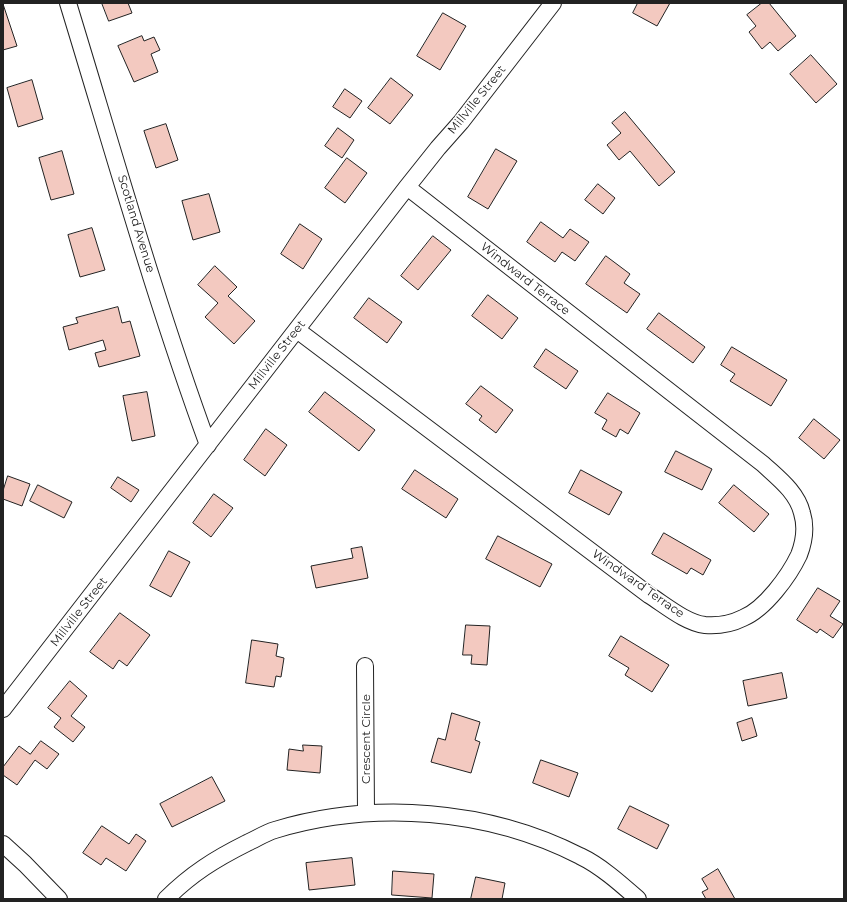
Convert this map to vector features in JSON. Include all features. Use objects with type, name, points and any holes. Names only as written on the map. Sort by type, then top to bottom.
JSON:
[{"type":"street","name":"Scotland Avenue","points":[[68,3],[150,271],[208,445]]},
{"type":"street","name":"Millville Street","points":[[3,709],[407,187],[461,122],[553,3]]},
{"type":"street","name":"Windward Terrace","points":[[297,330],[649,595],[684,618],[704,625],[725,625],[745,618],[762,605],[776,590],[789,573],[799,554],[804,534],[802,513],[794,494],[763,464],[407,187]]},
{"type":"street","name":"Crescent Circle","points":[[366,666],[366,813]]},
{"type":"street","points":[[166,899],[179,886],[202,868],[228,853],[273,831],[318,820],[366,813],[392,812],[421,813],[463,818],[504,827],[546,840],[582,856],[617,881],[638,899]]},
{"type":"street","points":[[3,844],[59,899]]},
{"type":"building","points":[[102,3],[128,3],[132,13],[109,21]]},
{"type":"building","points":[[638,3],[670,3],[657,26],[633,13]]},
{"type":"building","points":[[762,3],[769,3],[796,36],[778,51],[770,42],[762,49],[749,32],[756,26],[747,15]]},
{"type":"building","points":[[3,4],[17,46],[3,50]]},
{"type":"building","points":[[443,13],[466,26],[440,70],[417,56]]},
{"type":"building","points":[[142,36],[144,41],[154,37],[160,50],[151,54],[158,72],[134,82],[118,46]]},
{"type":"building","points":[[811,55],[837,84],[816,103],[790,74]]},
{"type":"building","points":[[391,78],[413,95],[390,124],[368,108]]},
{"type":"building","points":[[32,80],[43,119],[18,127],[7,88]]},
{"type":"building","points":[[345,89],[362,101],[350,118],[333,107]]},
{"type":"building","points":[[625,112],[675,172],[659,186],[630,151],[619,160],[607,145],[621,133],[612,123]]},
{"type":"building","points":[[166,124],[178,160],[156,168],[144,131]]},
{"type":"building","points":[[338,128],[354,140],[342,158],[325,146]]},
{"type":"building","points":[[496,149],[517,161],[488,209],[468,197]]},
{"type":"building","points":[[62,151],[74,194],[51,200],[39,158]]},
{"type":"building","points":[[347,158],[367,173],[345,203],[325,188]]},
{"type":"building","points":[[598,184],[615,198],[603,214],[585,200]]},
{"type":"building","points":[[209,194],[220,232],[193,240],[182,201]]},
{"type":"building","points":[[541,222],[563,238],[570,229],[589,242],[575,261],[562,252],[555,262],[527,242]]},
{"type":"building","points":[[300,224],[322,239],[303,269],[281,254]]},
{"type":"building","points":[[92,228],[105,270],[80,277],[68,235]]},
{"type":"building","points":[[433,236],[451,250],[418,290],[401,276]]},
{"type":"building","points":[[606,256],[630,274],[624,283],[640,294],[627,313],[586,284]]},
{"type":"building","points":[[215,266],[237,287],[228,296],[255,321],[234,344],[205,317],[218,303],[198,285]]},
{"type":"building","points":[[488,295],[518,318],[502,339],[472,316]]},
{"type":"building","points":[[369,298],[402,322],[387,343],[354,318]]},
{"type":"building","points":[[118,307],[122,323],[130,321],[140,356],[99,367],[95,353],[106,350],[103,340],[69,350],[63,327],[78,323],[76,318]]},
{"type":"building","points":[[659,313],[705,347],[693,363],[647,329]]},
{"type":"building","points":[[732,347],[787,380],[771,406],[730,381],[735,374],[721,365]]},
{"type":"building","points":[[546,349],[578,371],[566,389],[534,367]]},
{"type":"building","points":[[481,386],[513,410],[496,433],[479,420],[482,416],[466,404]]},
{"type":"building","points":[[147,392],[155,436],[132,441],[123,396]]},
{"type":"building","points":[[325,392],[375,430],[359,451],[309,412]]},
{"type":"building","points":[[608,393],[640,413],[628,434],[620,429],[616,437],[602,429],[607,420],[595,413]]},
{"type":"building","points":[[814,419],[840,440],[824,459],[799,438]]},
{"type":"building","points":[[266,429],[287,445],[265,476],[244,460]]},
{"type":"building","points":[[676,451],[712,469],[702,490],[665,472]]},
{"type":"building","points":[[415,470],[458,499],[446,518],[402,489]]},
{"type":"building","points":[[581,470],[622,492],[609,515],[569,493]]},
{"type":"building","points":[[8,476],[30,484],[22,506],[3,499],[3,491]]},
{"type":"building","points":[[118,477],[139,490],[131,502],[111,488]]},
{"type":"building","points":[[38,485],[72,502],[64,518],[30,501]]},
{"type":"building","points":[[734,485],[769,514],[754,532],[719,503]]},
{"type":"building","points":[[214,494],[233,508],[211,537],[193,523]]},
{"type":"building","points":[[664,533],[711,560],[703,575],[691,568],[687,574],[652,554]]},
{"type":"building","points":[[498,536],[552,564],[540,587],[486,559]]},
{"type":"building","points":[[362,547],[368,578],[316,588],[311,566],[353,558],[351,549]]},
{"type":"building","points":[[169,551],[190,562],[171,597],[150,586]]},
{"type":"building","points":[[818,588],[840,601],[830,616],[843,624],[833,638],[820,629],[817,633],[797,620]]},
{"type":"building","points":[[120,613],[150,635],[127,666],[119,660],[113,669],[90,652]]},
{"type":"building","points":[[466,625],[490,626],[487,665],[471,664],[472,655],[463,655]]},
{"type":"building","points":[[621,636],[669,665],[652,692],[625,675],[629,668],[609,656]]},
{"type":"building","points":[[252,640],[278,644],[276,656],[284,658],[281,677],[276,676],[274,687],[246,683]]},
{"type":"building","points":[[782,673],[787,698],[748,706],[743,681]]},
{"type":"building","points":[[70,681],[87,696],[71,716],[85,727],[73,742],[54,727],[61,718],[48,708]]},
{"type":"building","points":[[452,713],[480,722],[475,740],[480,742],[471,773],[431,762],[438,738],[445,740]]},
{"type":"building","points":[[752,718],[757,736],[742,741],[737,723]]},
{"type":"building","points":[[41,741],[59,754],[47,769],[35,760],[17,785],[3,775],[3,767],[19,746],[30,754]]},
{"type":"building","points":[[303,745],[322,746],[320,773],[287,770],[289,749],[303,751]]},
{"type":"building","points":[[541,760],[578,773],[569,797],[533,783]]},
{"type":"building","points":[[212,777],[225,801],[172,827],[160,804]]},
{"type":"building","points":[[630,806],[669,825],[657,849],[618,829]]},
{"type":"building","points":[[102,826],[129,844],[136,834],[146,841],[126,871],[106,858],[101,865],[83,853]]},
{"type":"building","points":[[352,858],[355,885],[309,890],[306,863]]},
{"type":"building","points":[[718,869],[735,899],[706,899],[702,892],[708,889],[702,879]]},
{"type":"building","points":[[393,871],[434,874],[432,898],[392,895]]},
{"type":"building","points":[[476,877],[505,883],[502,899],[471,899]]}]
